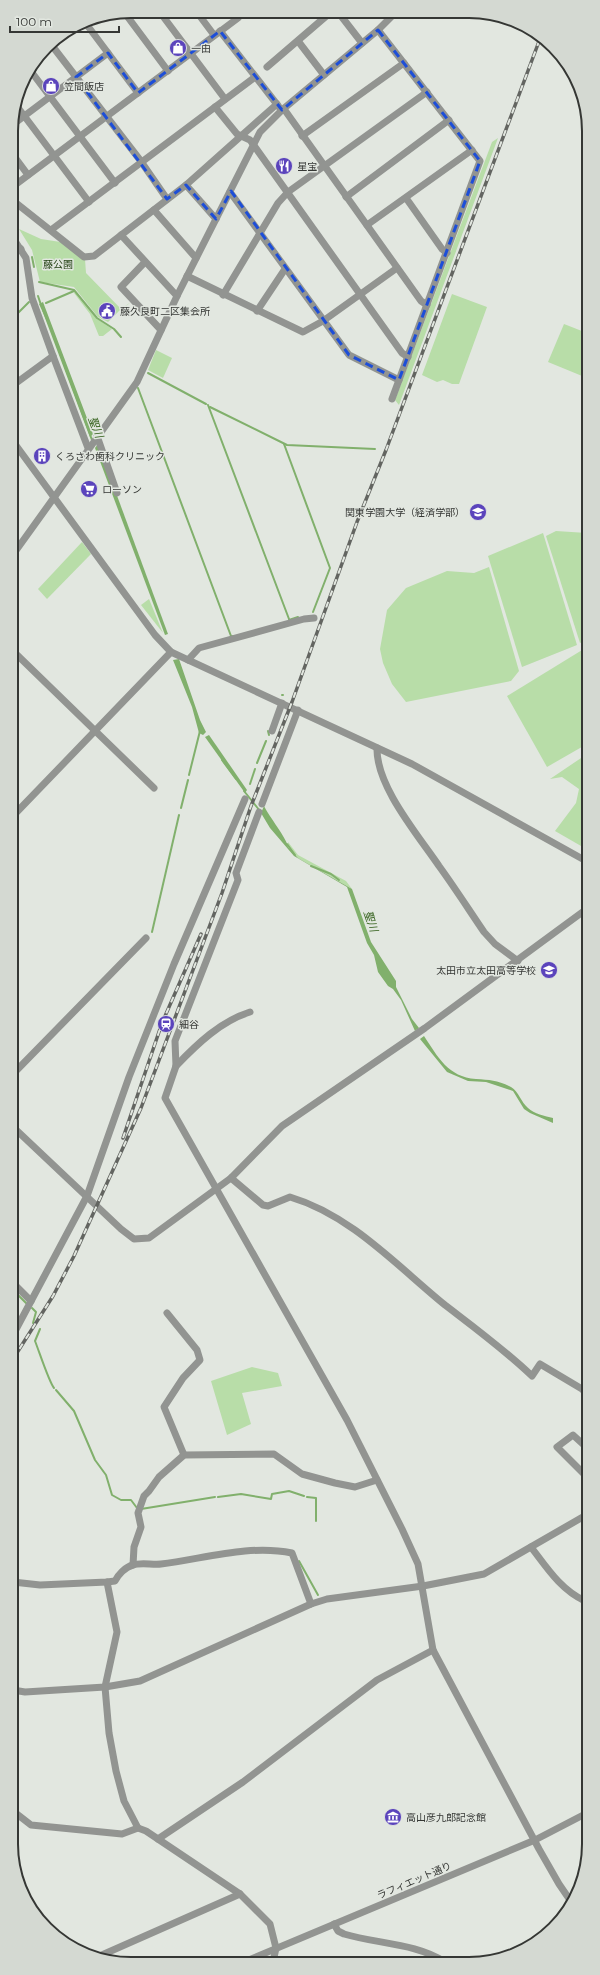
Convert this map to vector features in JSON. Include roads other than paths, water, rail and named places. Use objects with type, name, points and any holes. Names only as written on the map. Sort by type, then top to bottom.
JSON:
[{"type":"street","points":[[129,18],[168,71]]},
{"type":"street","points":[[164,18],[225,99]]},
{"type":"street","points":[[203,18],[283,109],[421,301],[427,304]]},
{"type":"street","points":[[18,183],[238,18]]},
{"type":"street","points":[[267,67],[325,18]]},
{"type":"street","points":[[343,18],[362,43]]},
{"type":"street","points":[[18,547],[137,382],[177,296],[260,132],[283,109],[378,30],[390,18]]},
{"type":"street","points":[[88,27],[138,93]]},
{"type":"street","points":[[378,30],[480,161],[392,399]]},
{"type":"street","points":[[298,41],[324,75]]},
{"type":"street","points":[[54,48],[167,199]]},
{"type":"street","points":[[18,120],[108,53]]},
{"type":"street","points":[[302,136],[404,63]]},
{"type":"street","points":[[33,75],[114,183]]},
{"type":"street","points":[[51,230],[255,77]]},
{"type":"street","points":[[223,295],[278,203],[288,193],[426,92]]},
{"type":"street","points":[[18,204],[84,257],[96,255],[186,185],[277,104]]},
{"type":"street","points":[[215,108],[237,134],[250,140],[402,353],[408,357]]},
{"type":"street","points":[[20,110],[89,202]]},
{"type":"street","points":[[346,196],[449,120]]},
{"type":"street","points":[[367,226],[472,150]]},
{"type":"street","points":[[18,161],[28,175]]},
{"type":"street","points":[[186,185],[216,219]]},
{"type":"street","points":[[230,192],[349,355],[399,380]]},
{"type":"street","points":[[406,198],[442,249],[447,252]]},
{"type":"street","points":[[154,210],[196,258]]},
{"type":"street","points":[[121,235],[177,296]]},
{"type":"street","points":[[18,245],[28,265],[32,298],[53,356],[117,493]]},
{"type":"street","points":[[145,262],[121,287],[161,330]]},
{"type":"street","points":[[187,276],[300,332],[307,331],[323,321],[397,268]]},
{"type":"street","points":[[257,311],[285,269]]},
{"type":"street","points":[[18,382],[53,356]]},
{"type":"street","points":[[18,448],[155,635],[171,652],[298,710],[450,784],[582,859]]},
{"type":"street","points":[[188,660],[199,648],[304,619],[314,618]]},
{"type":"street","points":[[18,811],[171,652]]},
{"type":"street","points":[[18,656],[154,788]]},
{"type":"street","points":[[272,731],[282,703]]},
{"type":"street","points":[[262,804],[298,710]]},
{"type":"street","points":[[377,748],[378,761],[391,796],[404,817],[484,932],[495,944],[518,961]]},
{"type":"street","points":[[18,1326],[87,1196],[134,1063],[174,964],[245,799]]},
{"type":"street","points":[[259,812],[236,873],[238,880],[175,1041],[176,1066],[165,1098],[347,1420],[418,1564],[433,1650],[559,1884],[569,1897]]},
{"type":"street","points":[[18,1132],[134,1239],[149,1238],[231,1178],[282,1126],[418,1034],[582,913]]},
{"type":"street","points":[[18,1069],[146,938]]},
{"type":"street","points":[[176,1066],[198,1043],[239,1015],[250,1012]]},
{"type":"street","points":[[231,1178],[263,1205],[268,1206],[290,1198],[322,1209],[388,1256],[445,1305],[509,1354],[532,1376],[540,1364],[582,1389]]},
{"type":"street","points":[[18,1288],[31,1301]]},
{"type":"street","points":[[167,1312],[197,1350],[200,1360],[183,1378],[164,1407],[184,1455]]},
{"type":"street","points":[[582,1444],[573,1436],[557,1447],[582,1471]]},
{"type":"street","points":[[133,1565],[134,1547],[141,1527],[138,1513],[144,1496],[159,1477],[184,1455],[274,1454],[302,1474],[347,1486],[355,1487],[377,1480]]},
{"type":"street","points":[[18,1691],[25,1692],[105,1687],[140,1681],[311,1604],[327,1599],[423,1586],[484,1574],[582,1517]]},
{"type":"street","points":[[531,1547],[564,1588],[573,1595],[582,1598]]},
{"type":"street","points":[[18,1583],[40,1585],[107,1582],[115,1581],[118,1575],[133,1565],[160,1564],[228,1553],[280,1551],[292,1553],[311,1604]]},
{"type":"street","points":[[107,1582],[117,1632],[105,1687],[109,1733],[116,1771],[124,1801],[138,1828],[158,1839],[240,1894],[270,1924],[276,1948],[274,1957]]},
{"type":"street","points":[[158,1839],[243,1782],[377,1680],[433,1650]]},
{"type":"street","points":[[18,1815],[31,1825],[122,1834],[138,1828]]},
{"type":"street","name":"ラフィエット通り","points":[[255,1957],[535,1840],[582,1816]]},
{"type":"street","points":[[105,1954],[240,1894]]},
{"type":"street","points":[[334,1924],[338,1931],[344,1934],[421,1951],[438,1957]]},
{"type":"waterway","name":"聖川","points":[[32,257],[34,267]]},
{"type":"waterway","points":[[39,282],[74,290],[97,318],[114,329],[121,337]]},
{"type":"waterway","points":[[46,303],[74,291]]},
{"type":"waterway","name":"聖川","points":[[38,296],[41,305]]},
{"type":"waterway","points":[[18,313],[29,302]]},
{"type":"waterway","name":"聖川","points":[[43,310],[92,440]]},
{"type":"waterway","points":[[148,373],[206,404]]},
{"type":"waterway","points":[[138,388],[232,636]]},
{"type":"waterway","points":[[208,405],[289,619]]},
{"type":"waterway","points":[[210,407],[287,445],[375,449]]},
{"type":"waterway","points":[[284,444],[330,568],[313,612]]},
{"type":"waterway","points":[[289,620],[298,617]]},
{"type":"waterway","points":[[189,775],[200,731]]},
{"type":"waterway","points":[[268,731],[269,735]]},
{"type":"waterway","points":[[257,763],[266,741]]},
{"type":"waterway","name":"聖川","points":[[222,760],[236,779]]},
{"type":"waterway","points":[[250,784],[255,769]]},
{"type":"waterway","points":[[181,808],[188,780]]},
{"type":"waterway","name":"聖川","points":[[244,791],[260,811]]},
{"type":"waterway","points":[[152,932],[179,815]]},
{"type":"waterway","name":"聖川","points":[[287,844],[295,855]]},
{"type":"waterway","name":"聖川","points":[[311,866],[331,874],[339,880]]},
{"type":"waterway","points":[[18,1295],[26,1303]]},
{"type":"waterway","points":[[32,1308],[36,1312],[33,1323]]},
{"type":"waterway","points":[[40,1329],[35,1341],[54,1388]]},
{"type":"waterway","points":[[56,1390],[74,1411],[95,1460],[106,1475],[112,1495],[121,1500],[131,1500],[137,1508]]},
{"type":"waterway","points":[[218,1497],[241,1494],[271,1499],[272,1494],[289,1491],[304,1496]]},
{"type":"waterway","points":[[141,1509],[215,1497]]},
{"type":"waterway","points":[[307,1497],[316,1498],[316,1521]]},
{"type":"waterway","points":[[299,1561],[318,1595]]},
{"type":"railway","points":[[18,1351],[53,1296],[74,1256],[141,1108],[222,893],[251,806],[292,702],[357,522],[386,450],[539,42]]},
{"type":"railway","points":[[123,1138],[162,1023],[201,934]]},
{"type":"place","name":"一由","points":[[178,48]]},
{"type":"place","name":"笠間飯店","points":[[51,86]]},
{"type":"place","name":"星宝","points":[[284,166]]},
{"type":"place","name":"藤久良町二区集会所","points":[[107,311]]},
{"type":"place","name":"くろさわ歯科クリニック","points":[[42,456]]},
{"type":"place","name":"ローソン","points":[[89,489]]},
{"type":"place","name":"関東学園大学（経済学部）","points":[[478,512]]},
{"type":"place","name":"太田市立太田高等学校","points":[[549,970]]},
{"type":"place","name":"細谷","points":[[166,1024]]},
{"type":"place","name":"高山彦九郎記念館","points":[[393,1817]]},
{"type":"park label","name":"藤公園","points":[[58,264]]}]
